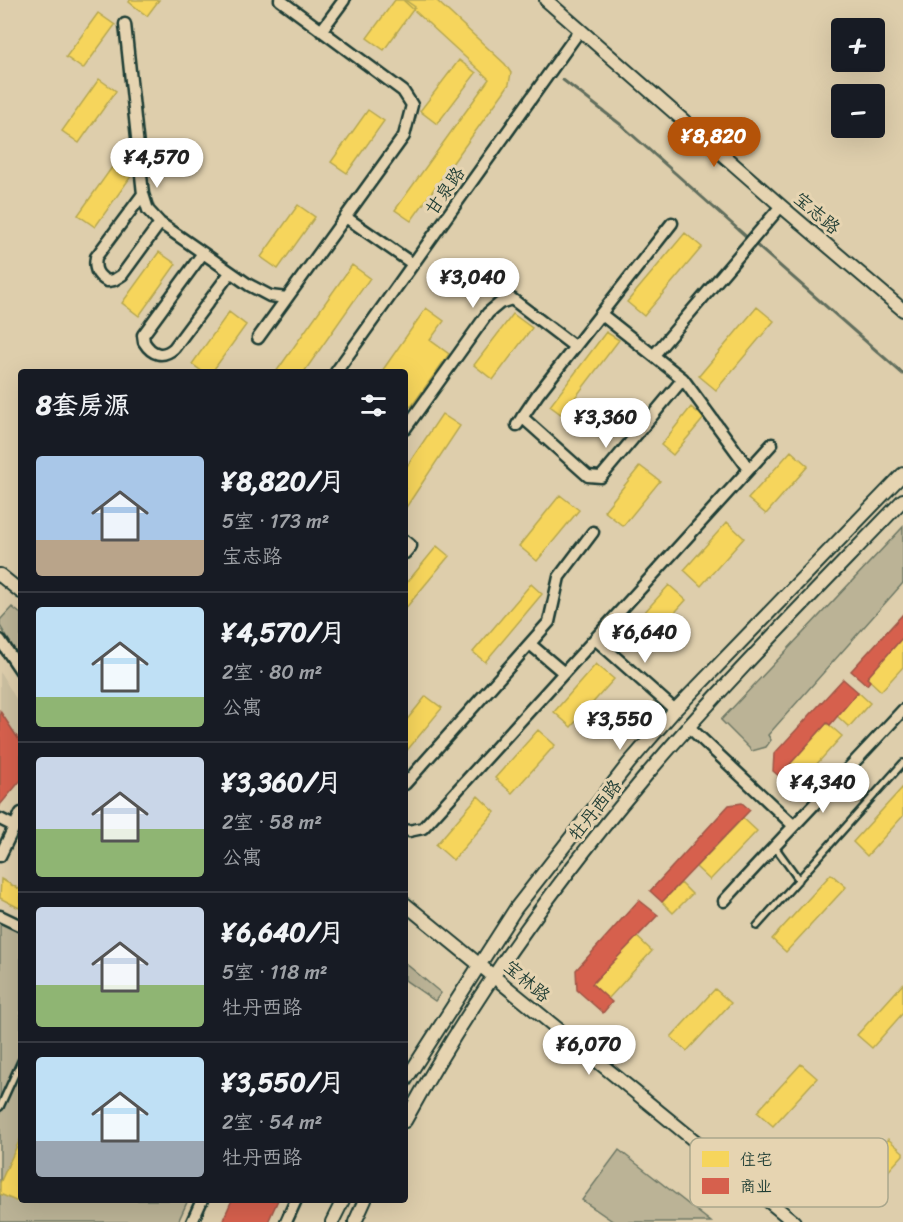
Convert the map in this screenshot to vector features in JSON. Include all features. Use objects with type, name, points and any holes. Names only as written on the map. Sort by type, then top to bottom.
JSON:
[{"type":"street","points":[[258,338],[404,136],[412,105],[403,91],[280,0]]},
{"type":"street","points":[[321,31],[344,0]]},
{"type":"street","name":"宝志路","points":[[546,0],[780,206],[903,310]]},
{"type":"street","points":[[125,24],[143,194],[148,210],[160,223],[230,273],[270,296],[287,298]]},
{"type":"street","name":"甘泉路","points":[[338,369],[580,30]]},
{"type":"street","points":[[143,194],[96,256],[94,265],[96,273],[107,281],[122,275],[160,223]]},
{"type":"street","points":[[654,355],[780,206]]},
{"type":"street","points":[[346,218],[413,264]]},
{"type":"street","points":[[672,224],[520,421],[588,476],[601,477],[683,379]]},
{"type":"street","points":[[203,253],[143,335],[144,342],[154,353],[161,355],[174,348],[230,273]]},
{"type":"street","points":[[408,425],[488,313],[500,303],[512,299],[575,347]]},
{"type":"street","points":[[601,314],[683,379],[749,469]]},
{"type":"street","points":[[408,831],[423,828],[772,444]]},
{"type":"street","name":"牡丹西路","points":[[408,1076],[516,908],[629,763],[675,710],[903,474]]},
{"type":"street","name":"牡丹西路","points":[[408,1116],[494,977],[552,892],[643,779],[689,727],[903,500]]},
{"type":"street","points":[[408,781],[549,622],[559,577],[592,532]]},
{"type":"street","points":[[0,575],[18,590]]},
{"type":"street","points":[[595,639],[675,710]]},
{"type":"street","points":[[0,640],[18,667]]},
{"type":"street","points":[[530,644],[564,673]]},
{"type":"street","points":[[724,901],[774,845],[903,710]]},
{"type":"street","points":[[689,727],[793,825]]},
{"type":"street","points":[[0,819],[14,826]]},
{"type":"street","points":[[0,856],[18,819]]},
{"type":"street","name":"宝林路","points":[[408,906],[691,1138]]},
{"type":"street","points":[[0,916],[18,925]]},
{"type":"street","points":[[192,1222],[201,1203]]},
{"type":"street","points":[[286,1222],[295,1203]]},
{"type":"street","points":[[332,1222],[342,1203]]},
{"type":"street","points":[[355,1222],[364,1203]]},
{"type":"street","name":"宝林路","points":[[776,1207],[794,1222]]},
{"type":"lane","points":[[757,926],[903,763]]},
{"type":"lane","points":[[774,845],[799,880]]},
{"type":"lane","points":[[0,1107],[18,1068]]},
{"type":"shaded area","points":[[903,527],[903,583],[768,735],[771,740],[766,747],[752,751],[721,720]]},
{"type":"shaded area","points":[[12,607],[18,612],[18,655],[0,626],[0,620]]},
{"type":"shaded area","points":[[0,672],[18,702],[18,756],[0,766]]},
{"type":"shaded area","points":[[0,922],[18,931],[18,1203],[187,1203],[178,1222],[0,1222]]},
{"type":"shaded area","points":[[408,966],[441,993],[435,1001],[408,982]]},
{"type":"shaded area","points":[[619,1150],[711,1222],[614,1222],[582,1200]]},
{"type":"building: 住宅","points":[[130,0],[159,0],[147,16],[129,2]]},
{"type":"building: 住宅","points":[[395,0],[405,0],[415,7],[384,50],[367,38]]},
{"type":"building: 住宅","points":[[403,0],[436,0],[505,64],[511,73],[509,84],[503,93],[411,221],[395,210],[489,79]]},
{"type":"building: 住宅","points":[[98,13],[115,25],[83,69],[66,57]]},
{"type":"building: 住宅","points":[[459,60],[476,73],[437,124],[420,111]]},
{"type":"building: 住宅","points":[[99,79],[116,91],[79,143],[62,131]]},
{"type":"building: 住宅","points":[[368,110],[384,121],[347,173],[331,162]]},
{"type":"building: 住宅","points":[[115,163],[132,175],[95,227],[78,215]]},
{"type":"building: 住宅","points":[[298,205],[315,217],[278,269],[261,257]]},
{"type":"building: 住宅","points":[[685,233],[702,247],[644,316],[627,302]]},
{"type":"building: 住宅","points":[[159,252],[176,264],[139,316],[122,303]]},
{"type":"building: 住宅","points":[[352,265],[370,278],[306,369],[278,369]]},
{"type":"building: 住宅","points":[[757,307],[774,321],[716,390],[699,376]]},
{"type":"building: 住宅","points":[[426,308],[444,321],[430,340],[449,354],[411,407],[408,404],[408,369],[383,369]]},
{"type":"building: 住宅","points":[[229,312],[246,325],[214,369],[199,369],[192,364]]},
{"type":"building: 住宅","points":[[513,314],[532,328],[493,380],[474,365]]},
{"type":"building: 住宅","points":[[606,332],[619,340],[562,415],[550,406]]},
{"type":"building: 住宅","points":[[691,407],[704,418],[673,455],[661,445]]},
{"type":"building: 住宅","points":[[442,414],[460,426],[408,504],[408,465]]},
{"type":"building: 住宅","points":[[791,451],[808,466],[766,514],[748,499]]},
{"type":"building: 住宅","points":[[640,466],[660,481],[623,526],[604,511]]},
{"type":"building: 住宅","points":[[560,495],[579,510],[537,561],[519,546]]},
{"type":"building: 住宅","points":[[727,522],[744,538],[701,586],[684,570]]},
{"type":"building: 住宅","points":[[437,546],[449,556],[408,605],[408,581]]},
{"type":"building: 住宅","points":[[531,584],[542,594],[485,662],[473,652]]},
{"type":"building: 住宅","points":[[669,585],[686,600],[643,648],[626,633]]},
{"type":"building: 住宅","points":[[903,637],[903,667],[881,691],[867,678]]},
{"type":"building: 住宅","points":[[596,664],[614,679],[571,727],[554,712]]},
{"type":"building: 住宅","points":[[858,692],[870,703],[849,727],[837,716]]},
{"type":"building: 住宅","points":[[426,696],[442,708],[408,749],[408,718]]},
{"type":"building: 住宅","points":[[827,723],[842,736],[797,786],[782,773]]},
{"type":"building: 住宅","points":[[538,730],[555,745],[512,793],[495,778]]},
{"type":"building: 住宅","points":[[0,747],[18,749],[18,772],[3,775],[2,797],[0,798]]},
{"type":"building: 住宅","points":[[903,787],[903,816],[867,856],[853,842]]},
{"type":"building: 住宅","points":[[478,796],[495,812],[453,860],[436,845]]},
{"type":"building: 住宅","points":[[743,818],[757,831],[710,880],[696,867]]},
{"type":"building: 住宅","points":[[831,874],[846,887],[786,952],[772,939]]},
{"type":"building: 住宅","points":[[1,879],[18,888],[18,907],[0,898]]},
{"type":"building: 住宅","points":[[681,883],[692,894],[673,913],[662,902]]},
{"type":"building: 住宅","points":[[636,936],[652,951],[608,999],[592,984]]},
{"type":"building: 住宅","points":[[903,984],[903,1013],[872,1048],[857,1035]]},
{"type":"building: 住宅","points":[[715,989],[731,1003],[687,1051],[671,1037]]},
{"type":"building: 住宅","points":[[801,1064],[817,1078],[773,1126],[757,1112]]},
{"type":"building: 住宅","points":[[888,1139],[903,1152],[903,1155],[888,1171]]},
{"type":"building: 住宅","points":[[18,1144],[18,1202],[0,1194],[0,1183]]},
{"type":"building: 住宅","points":[[232,1203],[262,1203],[253,1222],[224,1222]]},
{"type":"building: 商业","points":[[903,614],[903,637],[867,678],[870,681],[867,685],[851,671]]},
{"type":"building: 商业","points":[[843,679],[858,692],[830,725],[827,723],[782,773],[797,786],[794,789],[773,771],[774,754]]},
{"type":"building: 商业","points":[[0,711],[18,738],[18,784],[0,805]]},
{"type":"building: 商业","points":[[742,803],[750,810],[662,902],[650,891],[729,805]]},
{"type":"building: 商业","points":[[639,900],[658,915],[592,984],[612,1002],[603,1013],[577,990],[576,970]]},
{"type":"building: 商业","points":[[231,1203],[277,1203],[268,1222],[222,1222]]},
{"type":"waterway","points":[[563,80],[620,124],[749,239]]},
{"type":"waterway","points":[[754,243],[903,374]]}]
